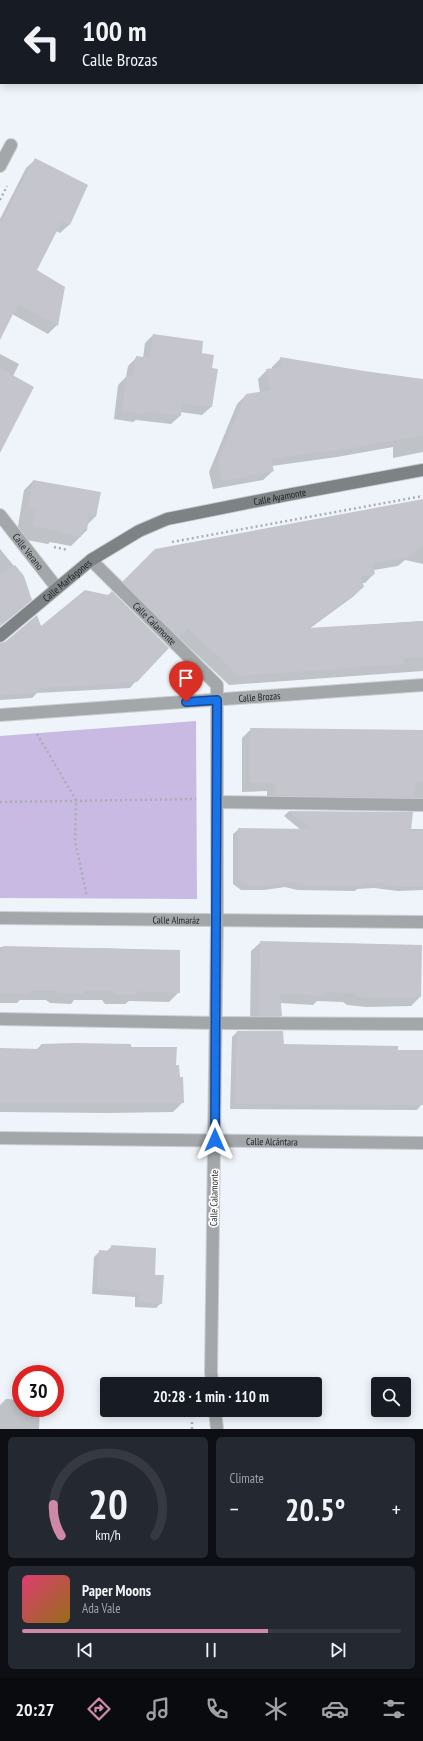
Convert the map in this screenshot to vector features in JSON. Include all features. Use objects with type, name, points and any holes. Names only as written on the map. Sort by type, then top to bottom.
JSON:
[{"type":"main road","name":"Calle Ayamonte","points":[[139,531],[167,519],[197,512],[423,470]]},
{"type":"main road","name":"Calle Marfagones","points":[[0,636],[91,560],[139,531]]},
{"type":"street","points":[[0,166],[11,145]]},
{"type":"street","name":"Calle Verano","points":[[0,515],[57,588]]},
{"type":"street","name":"Calle Calamonte","points":[[91,560],[217,685],[217,920],[211,1377]]},
{"type":"street","name":"Calle Brozas","points":[[0,715],[423,686]]},
{"type":"street","points":[[217,802],[423,805]]},
{"type":"street","name":"Calle Almaráz","points":[[0,918],[423,922]]},
{"type":"street","points":[[0,1019],[216,1023],[423,1024]]},
{"type":"street","name":"Calle Alcántara","points":[[0,1138],[423,1143]]},
{"type":"street","points":[[216,1417],[217,1429]]},
{"type":"path","points":[[172,542],[423,496]]},
{"type":"path","points":[[44,733],[37,733],[76,800],[75,842],[87,898]]},
{"type":"path","points":[[0,802],[197,799]]},
{"type":"shaded area","points":[[196,721],[197,899],[0,898],[0,736]]},
{"type":"building","points":[[35,158],[88,185],[70,225],[62,221],[37,270],[65,287],[58,326],[18,304],[0,340],[0,225]]},
{"type":"building","points":[[153,334],[203,341],[202,353],[214,355],[212,368],[218,369],[212,407],[182,403],[181,416],[144,411],[143,414],[122,411],[127,375],[133,376],[136,356],[150,358]]},
{"type":"building","points":[[280,357],[423,379],[423,435],[347,449],[319,453],[319,451],[271,459],[274,471],[222,481],[218,462],[246,394],[271,390],[266,369],[282,367]]},
{"type":"building","points":[[0,368],[34,387],[0,453]]},
{"type":"building","points":[[33,480],[101,492],[96,517],[89,516],[87,531],[83,530],[81,537],[33,525],[35,509],[28,508]]},
{"type":"building","points":[[423,499],[423,546],[408,557],[373,563],[375,574],[361,577],[364,587],[308,628],[423,621],[423,657],[404,658],[404,664],[238,676],[188,628],[179,637],[123,581],[155,549]]},
{"type":"building","points":[[15,565],[24,576],[32,600],[0,626],[0,575]]},
{"type":"building","points":[[85,590],[108,595],[112,591],[169,648],[137,682],[39,688],[39,692],[0,695],[0,643],[5,642],[37,615],[41,626]]},
{"type":"building","points":[[250,728],[423,730],[423,781],[416,781],[414,797],[275,795],[276,783],[250,783]]},
{"type":"building","points":[[288,811],[413,812],[411,831],[423,831],[423,886],[394,886],[380,883],[363,884],[362,886],[303,885],[291,882],[270,885],[247,885],[238,878],[238,828],[311,829]]},
{"type":"building","points":[[260,941],[422,945],[421,997],[376,998],[357,996],[353,993],[326,992],[323,996],[280,994],[282,1016],[259,1016]]},
{"type":"building","points":[[3,946],[180,950],[180,993],[139,991],[136,995],[115,995],[112,991],[85,990],[82,994],[60,993],[57,990],[31,990],[28,994],[0,993],[0,953],[2,953]]},
{"type":"building","points":[[237,1031],[283,1031],[284,1044],[398,1046],[398,1050],[423,1050],[423,1105],[235,1104]]},
{"type":"building","points":[[41,1044],[131,1044],[131,1047],[177,1047],[176,1065],[179,1065],[180,1077],[183,1077],[184,1103],[0,1103],[0,1048],[41,1049]]},
{"type":"building","points":[[111,1245],[156,1248],[155,1275],[164,1275],[162,1304],[139,1302],[140,1292],[97,1289],[99,1250],[111,1251]]},
{"type":"route","points":[[186,702],[217,700],[215,1140]]}]
